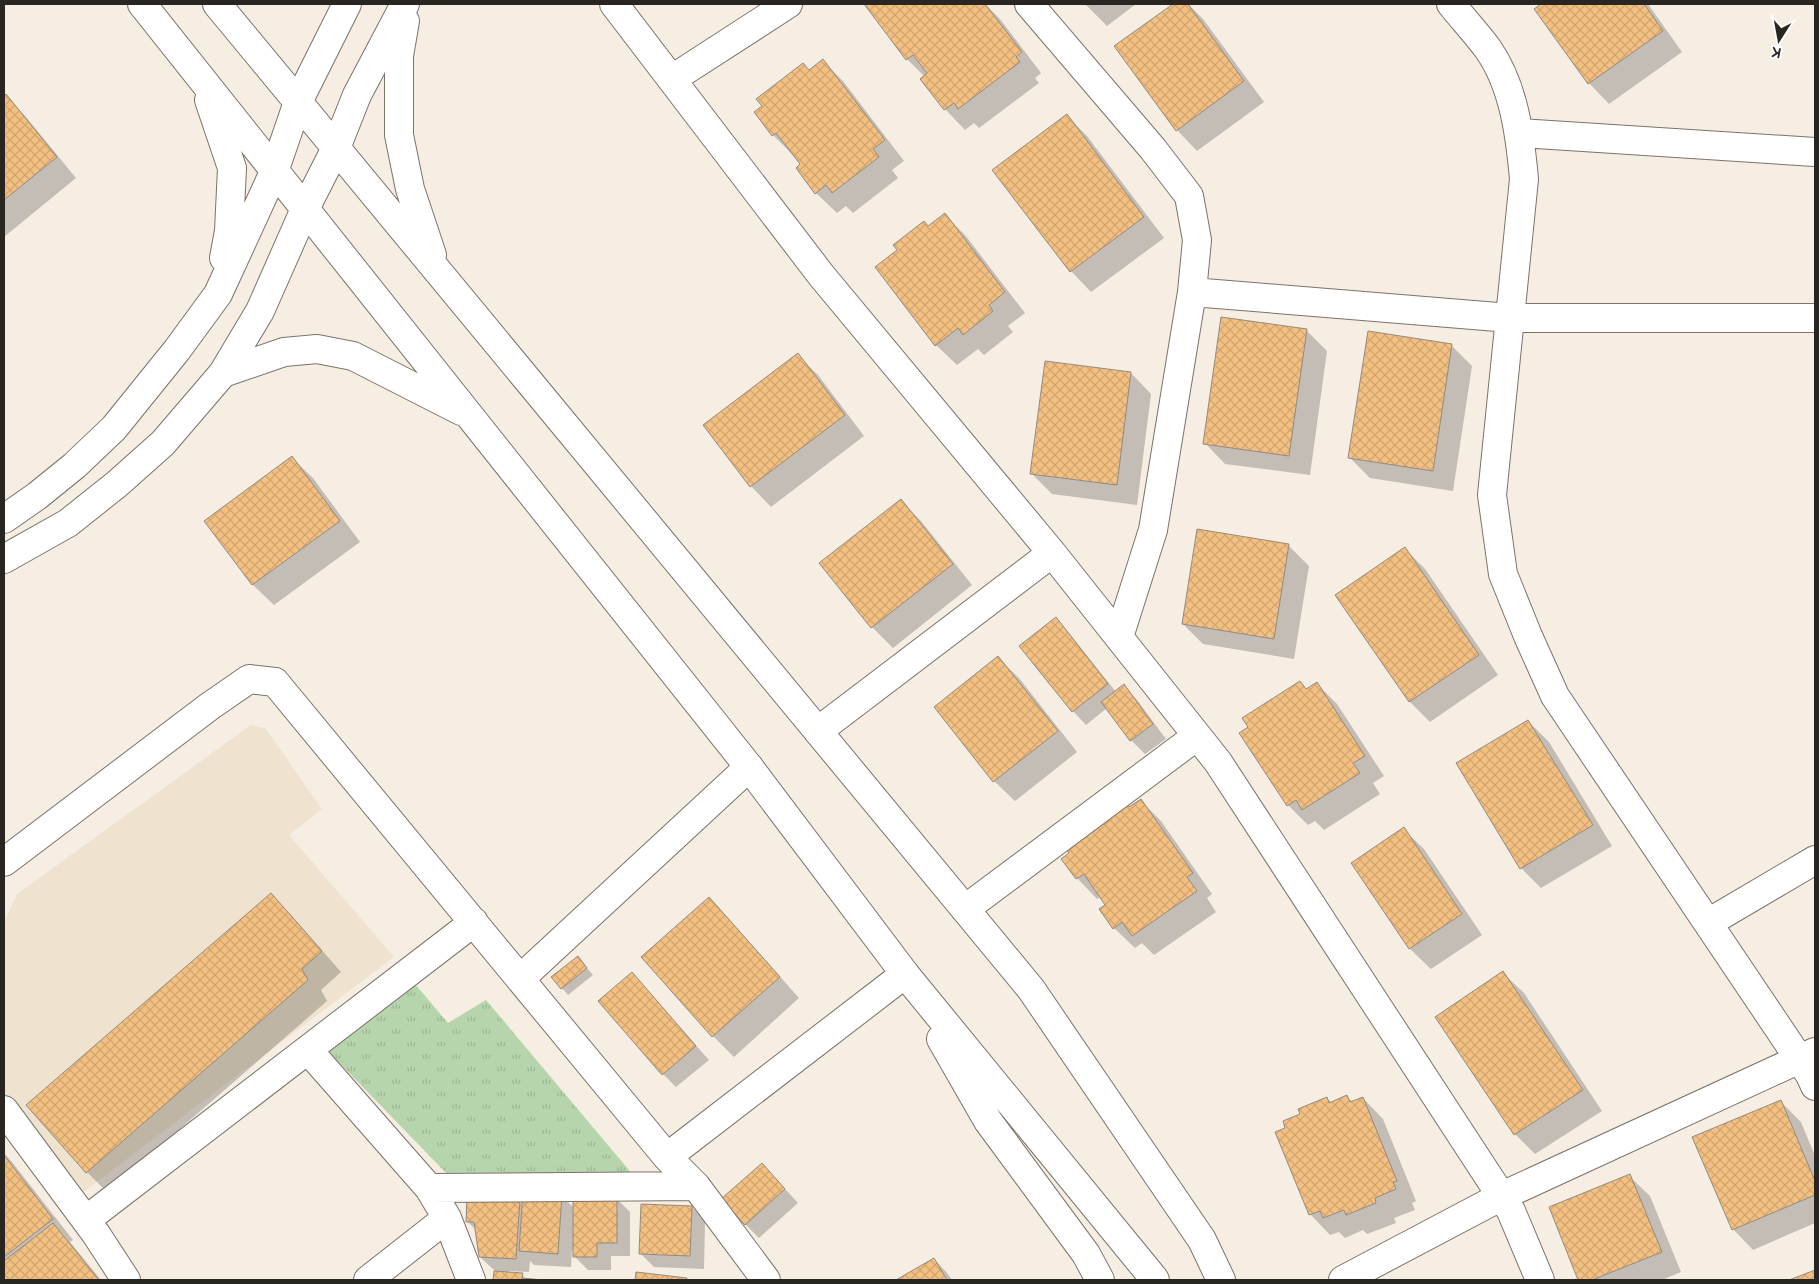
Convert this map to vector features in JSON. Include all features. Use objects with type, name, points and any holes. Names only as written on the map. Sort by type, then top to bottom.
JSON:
[{"type":"street","points":[[142,4],[749,767],[905,974],[1155,1280]]},
{"type":"street","points":[[217,4],[1032,989],[1202,1240],[1239,1280]]},
{"type":"street","points":[[4,519],[37,496],[114,428],[177,350],[218,294],[274,172],[298,102],[347,4]]},
{"type":"street","points":[[4,559],[68,523],[117,484],[163,443],[222,373],[260,311],[305,209],[336,148],[357,95],[407,4]]},
{"type":"street","points":[[407,4],[399,56],[399,135],[410,189],[438,271]]},
{"type":"street","points":[[614,4],[821,275],[1052,553],[1198,736],[1229,779],[1502,1196],[1511,1211],[1540,1280]]},
{"type":"street","points":[[672,79],[788,4]]},
{"type":"street","points":[[1029,4],[1153,149],[1189,196],[1197,240],[1192,292],[1153,530],[1119,637]]},
{"type":"street","points":[[1451,4],[1489,51],[1506,85],[1520,133],[1524,179],[1492,495],[1503,574],[1555,696],[1708,923],[1807,1055],[1815,1086]]},
{"type":"street","points":[[202,80],[232,168],[229,231],[218,294]]},
{"type":"street","points":[[1520,133],[1815,152]]},
{"type":"street","points":[[1192,292],[1510,318],[1815,318]]},
{"type":"street","points":[[222,373],[284,352],[317,349],[353,356],[470,416]]},
{"type":"street","points":[[818,730],[1052,553]]},
{"type":"street","points":[[4,862],[210,706],[249,679],[275,682],[667,1157],[696,1186],[766,1280]]},
{"type":"street","points":[[965,909],[1198,736]]},
{"type":"street","points":[[520,979],[749,767]]},
{"type":"street","points":[[1708,923],[1815,860]]},
{"type":"street","points":[[86,1220],[474,922]]},
{"type":"street","points":[[667,1157],[905,974]]},
{"type":"street","points":[[905,974],[988,1121],[1086,1254],[1100,1280]]},
{"type":"street","points":[[308,1050],[429,1188],[447,1218],[471,1280]]},
{"type":"street","points":[[1343,1280],[1502,1196],[1807,1055]]},
{"type":"street","points":[[4,1110],[86,1220],[126,1280]]},
{"type":"street","points":[[429,1188],[696,1186]]},
{"type":"street","points":[[368,1280],[447,1218]]},
{"type":"street","points":[[1202,1240],[1221,1280]]},
{"type":"shaded area","points":[[251,725],[265,728],[322,809],[289,835],[394,957],[78,1196],[4,1098],[4,922],[17,894]]},
{"type":"green space","points":[[410,978],[448,1023],[486,1000],[639,1182],[448,1175],[326,1049]]},
{"type":"building","points":[[864,4],[985,4],[1022,52],[1016,57],[1020,62],[958,109],[954,103],[944,110],[920,79],[927,73],[913,55],[906,60]]},
{"type":"building","points":[[1173,4],[1188,4],[1244,81],[1176,131],[1114,46]]},
{"type":"building","points":[[1541,4],[1644,4],[1663,31],[1588,84],[1534,9]]},
{"type":"building","points":[[823,59],[885,140],[873,149],[879,157],[832,193],[826,185],[815,194],[796,168],[800,164],[776,133],[772,136],[754,112],[762,106],[756,99],[803,63],[809,70]]},
{"type":"building","points":[[6,94],[57,157],[4,200],[4,96]]},
{"type":"building","points":[[1067,114],[1144,217],[1070,272],[992,170]]},
{"type":"building","points":[[945,213],[1005,292],[989,305],[993,311],[963,335],[958,328],[935,346],[875,267],[897,250],[893,245],[924,221],[928,226]]},
{"type":"building","points":[[1221,317],[1307,329],[1289,456],[1203,444]]},
{"type":"building","points":[[1368,331],[1452,344],[1433,471],[1348,458]]},
{"type":"building","points":[[798,353],[845,415],[750,487],[703,425]]},
{"type":"building","points":[[1045,361],[1131,372],[1117,485],[1030,474]]},
{"type":"building","points":[[292,456],[340,521],[252,585],[204,521]]},
{"type":"building","points":[[901,499],[953,564],[871,628],[819,563]]},
{"type":"building","points":[[1197,529],[1289,544],[1274,639],[1182,624]]},
{"type":"building","points":[[1405,547],[1479,655],[1409,702],[1335,595]]},
{"type":"building","points":[[1056,617],[1108,684],[1072,712],[1019,646]]},
{"type":"building","points":[[998,656],[1058,731],[993,782],[934,707]]},
{"type":"building","points":[[1300,681],[1306,689],[1317,682],[1365,756],[1353,763],[1360,773],[1302,810],[1296,800],[1287,806],[1239,733],[1248,727],[1242,718]]},
{"type":"building","points":[[1124,684],[1153,724],[1130,741],[1101,702]]},
{"type":"building","points":[[1528,720],[1593,825],[1520,869],[1456,763]]},
{"type":"building","points":[[1123,799],[1129,807],[1141,799],[1193,873],[1187,877],[1197,891],[1132,936],[1122,922],[1113,929],[1099,909],[1105,905],[1084,874],[1076,879],[1061,859],[1069,853],[1061,842]]},
{"type":"building","points":[[1404,827],[1462,914],[1409,949],[1351,863]]},
{"type":"building","points":[[271,893],[322,951],[302,969],[308,980],[86,1173],[26,1105]]},
{"type":"building","points":[[709,897],[780,977],[712,1037],[641,957]]},
{"type":"building","points":[[578,956],[587,968],[561,989],[551,977]]},
{"type":"building","points":[[1503,971],[1583,1090],[1514,1135],[1435,1017]]},
{"type":"building","points":[[632,972],[696,1046],[662,1075],[598,1001]]},
{"type":"building","points":[[1347,1095],[1350,1102],[1363,1097],[1397,1181],[1393,1182],[1396,1189],[1375,1198],[1376,1203],[1346,1215],[1344,1210],[1323,1218],[1320,1211],[1309,1215],[1275,1132],[1285,1128],[1283,1121],[1300,1114],[1298,1109],[1327,1097],[1329,1103]]},
{"type":"building","points":[[1781,1100],[1815,1181],[1815,1195],[1732,1230],[1692,1137]]},
{"type":"building","points":[[4,1155],[53,1219],[4,1257]]},
{"type":"building","points":[[762,1163],[785,1189],[745,1225],[721,1199]]},
{"type":"building","points":[[1630,1174],[1662,1252],[1592,1280],[1578,1280],[1549,1207]]},
{"type":"building","points":[[523,1191],[562,1194],[558,1254],[519,1251]]},
{"type":"building","points":[[573,1196],[617,1197],[617,1243],[597,1243],[597,1257],[573,1257]]},
{"type":"building","points":[[467,1197],[520,1200],[516,1259],[479,1257],[474,1222],[466,1222]]},
{"type":"building","points":[[641,1204],[692,1206],[690,1256],[639,1254]]},
{"type":"building","points":[[53,1223],[99,1280],[6,1280],[4,1278],[4,1261]]},
{"type":"building","points":[[934,1258],[947,1280],[896,1280]]},
{"type":"building","points":[[1815,1270],[1815,1280],[1789,1280]]},
{"type":"building","points":[[494,1271],[523,1273],[522,1278],[543,1280],[493,1280]]},
{"type":"building","points":[[636,1272],[687,1278],[686,1280],[635,1280]]}]
